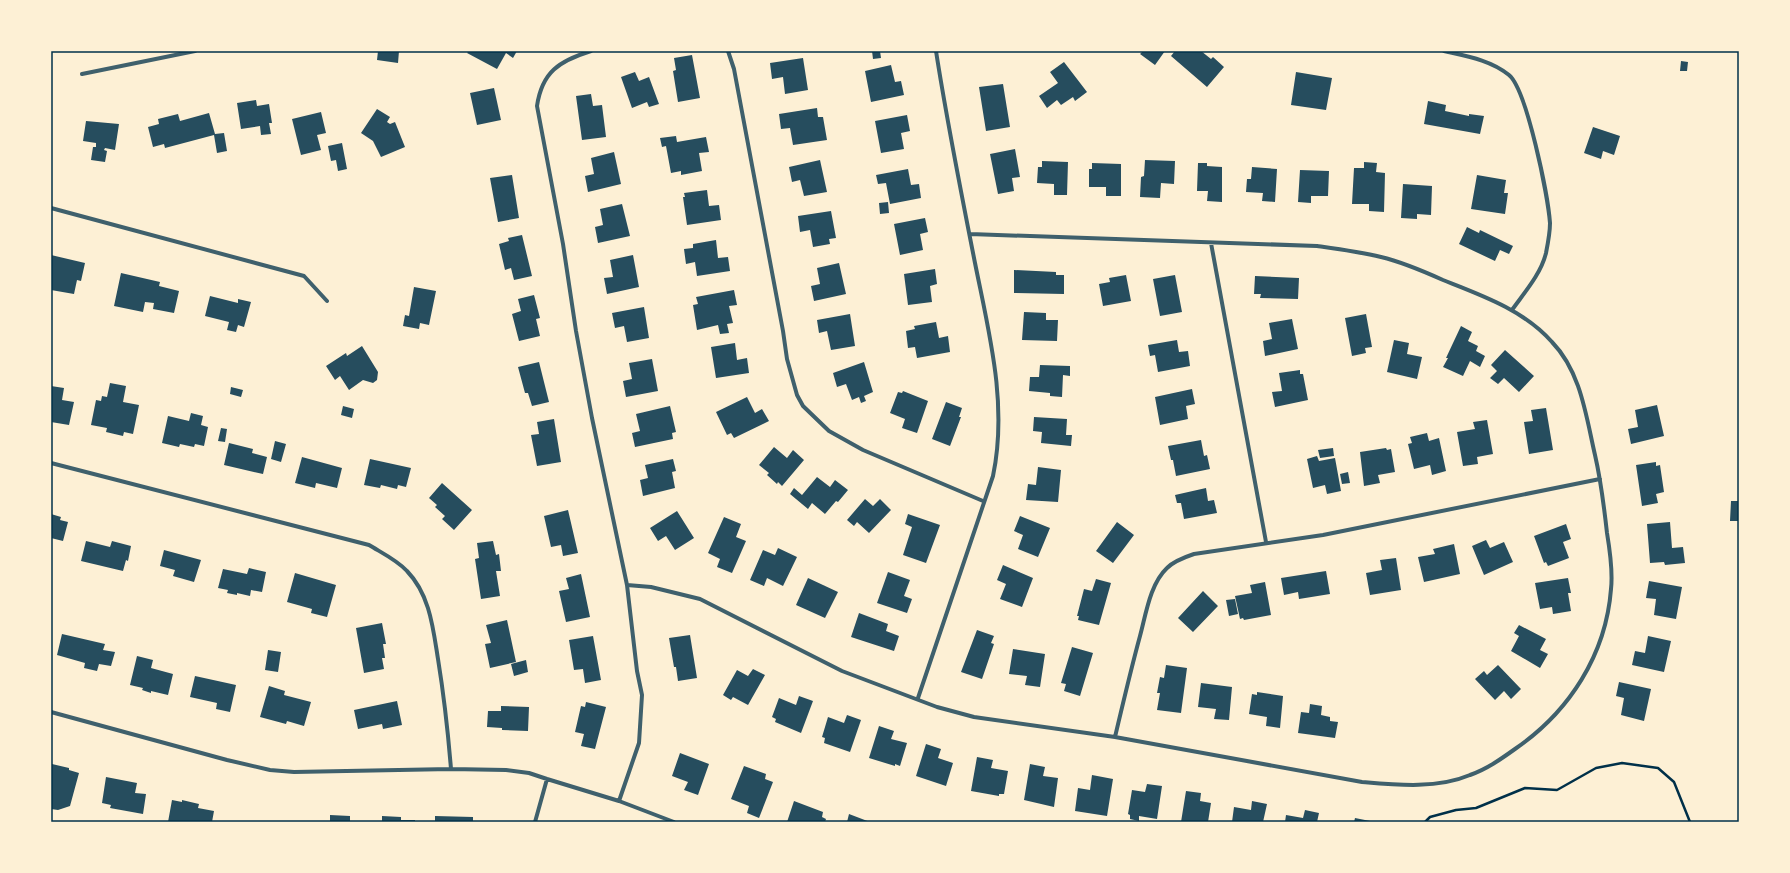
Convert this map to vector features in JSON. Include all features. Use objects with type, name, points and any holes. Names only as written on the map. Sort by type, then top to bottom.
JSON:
[{"type":"street","points":[[82,74],[195,51]]},
{"type":"street","points":[[591,51],[568,60],[547,75],[542,85],[537,106],[563,244],[576,331],[592,418],[627,585],[637,671],[642,695],[639,743],[619,801]]},
{"type":"street","points":[[728,51],[734,69],[784,331],[787,359],[793,383],[802,406],[829,431],[863,450],[983,501]]},
{"type":"street","points":[[918,698],[983,501],[993,476],[998,451],[999,432],[995,364],[944,103],[936,51]]},
{"type":"street","points":[[1444,51],[1480,60],[1509,74],[1516,83],[1522,96],[1533,135],[1544,182],[1550,224],[1549,239],[1540,270],[1512,310]]},
{"type":"street","points":[[51,208],[304,276],[327,301]]},
{"type":"street","points":[[627,585],[650,587],[700,599],[842,671],[918,698],[937,707],[974,717],[1115,737],[1362,782],[1391,785],[1431,784],[1470,776],[1501,760],[1529,740],[1559,711],[1573,693],[1595,657],[1608,611],[1612,588],[1610,555],[1600,479],[1579,389],[1573,373],[1560,350],[1529,320],[1512,310],[1457,285],[1383,257],[1317,246],[970,234]]},
{"type":"street","points":[[1211,243],[1266,542]]},
{"type":"street","points":[[51,463],[369,545],[391,558],[407,571],[417,584],[430,614],[446,704],[451,769]]},
{"type":"street","points":[[1115,737],[1124,697],[1151,597],[1158,581],[1167,568],[1180,559],[1194,554],[1266,542],[1323,535],[1600,479]]},
{"type":"street","points":[[51,712],[227,760],[270,770],[294,772],[451,769],[506,770],[529,773],[619,801],[674,822]]},
{"type":"street","points":[[535,822],[547,779]]},
{"type":"path","points":[[1425,822],[1430,817],[1456,810],[1476,808],[1525,788],[1557,790],[1596,768],[1622,763],[1658,768],[1674,782],[1690,822]]},
{"type":"building","points":[[378,51],[399,51],[398,63],[377,60]]},
{"type":"building","points":[[469,51],[517,51],[513,58],[506,53],[497,69],[467,53]]},
{"type":"building","points":[[872,51],[880,51],[881,58],[873,59]]},
{"type":"building","points":[[1143,51],[1165,51],[1155,65],[1140,54]]},
{"type":"building","points":[[1175,51],[1201,51],[1211,59],[1213,57],[1224,67],[1207,87],[1171,56]]},
{"type":"building","points":[[692,55],[700,98],[678,102],[673,71],[676,70],[674,58]]},
{"type":"building","points":[[803,58],[808,90],[785,94],[783,77],[772,79],[770,63]]},
{"type":"building","points":[[1681,61],[1688,62],[1687,71],[1680,71]]},
{"type":"building","points":[[1064,62],[1087,92],[1075,101],[1073,97],[1061,105],[1057,100],[1047,108],[1039,96],[1058,83],[1050,72]]},
{"type":"building","points":[[891,65],[895,82],[901,81],[904,95],[871,102],[865,71]]},
{"type":"building","points":[[635,72],[639,81],[649,77],[659,104],[649,107],[647,102],[632,108],[621,77]]},
{"type":"building","points":[[1296,72],[1332,78],[1326,110],[1291,105]]},
{"type":"building","points":[[1003,84],[1010,127],[986,131],[979,87]]},
{"type":"building","points":[[494,88],[501,120],[477,125],[470,93]]},
{"type":"building","points":[[591,94],[593,106],[602,105],[606,137],[582,140],[576,96]]},
{"type":"building","points":[[256,100],[257,106],[269,104],[272,123],[269,123],[271,134],[261,135],[260,126],[241,129],[237,103]]},
{"type":"building","points":[[1428,101],[1446,105],[1445,111],[1469,116],[1469,114],[1484,116],[1480,134],[1424,124]]},
{"type":"building","points":[[817,108],[818,117],[823,117],[827,140],[793,145],[790,128],[781,129],[779,114]]},
{"type":"building","points":[[377,109],[390,117],[387,122],[390,124],[395,122],[405,147],[381,157],[373,141],[361,133]]},
{"type":"building","points":[[321,112],[326,133],[317,135],[321,150],[301,155],[292,119]]},
{"type":"building","points":[[209,113],[215,134],[224,133],[227,151],[217,153],[214,135],[165,148],[164,144],[153,147],[148,127],[159,124],[158,119],[178,114],[180,121]]},
{"type":"building","points":[[907,115],[910,131],[901,133],[904,149],[881,153],[875,121]]},
{"type":"building","points":[[86,121],[119,124],[115,150],[105,148],[104,150],[107,151],[105,162],[91,160],[93,147],[96,147],[96,143],[83,141]]},
{"type":"building","points":[[1593,127],[1620,136],[1614,155],[1603,151],[1601,159],[1584,153]]},
{"type":"building","points":[[676,136],[677,142],[706,137],[709,152],[699,153],[702,171],[681,175],[681,171],[671,173],[666,146],[662,147],[660,138]]},
{"type":"building","points":[[342,143],[347,169],[338,171],[336,160],[331,161],[328,146]]},
{"type":"building","points":[[1015,149],[1020,177],[1012,178],[1014,191],[998,194],[990,154]]},
{"type":"building","points":[[614,152],[621,184],[588,192],[585,176],[594,174],[591,158]]},
{"type":"building","points":[[820,160],[827,192],[804,196],[800,180],[792,182],[789,167]]},
{"type":"building","points":[[1145,160],[1175,161],[1174,184],[1161,183],[1160,198],[1140,197],[1141,177],[1144,176]]},
{"type":"building","points":[[1042,161],[1068,162],[1067,195],[1054,195],[1054,184],[1037,183],[1038,167],[1042,167]]},
{"type":"building","points":[[1364,162],[1377,163],[1376,172],[1385,173],[1384,212],[1369,211],[1369,204],[1352,204],[1354,168],[1364,168]]},
{"type":"building","points":[[1092,163],[1121,164],[1121,196],[1106,196],[1106,187],[1089,187],[1089,169],[1092,169]]},
{"type":"building","points":[[1198,163],[1207,163],[1207,166],[1222,167],[1222,202],[1207,201],[1208,191],[1197,191]]},
{"type":"building","points":[[1252,167],[1277,169],[1275,202],[1262,201],[1263,193],[1246,192],[1247,179],[1251,179]]},
{"type":"building","points":[[908,169],[911,185],[919,184],[921,198],[890,204],[886,183],[878,184],[876,175]]},
{"type":"building","points":[[1300,170],[1329,171],[1328,196],[1311,196],[1311,203],[1298,202]]},
{"type":"building","points":[[512,175],[519,218],[498,222],[490,178]]},
{"type":"building","points":[[1477,175],[1506,180],[1504,193],[1508,193],[1505,214],[1471,209]]},
{"type":"building","points":[[1403,184],[1432,186],[1431,215],[1417,214],[1417,219],[1401,218]]},
{"type":"building","points":[[707,190],[709,206],[719,205],[721,220],[687,225],[683,197],[685,197],[684,193]]},
{"type":"building","points":[[888,202],[889,213],[880,214],[879,203]]},
{"type":"building","points":[[622,204],[630,236],[598,243],[595,227],[603,225],[600,209]]},
{"type":"building","points":[[831,211],[836,238],[829,239],[830,244],[813,247],[810,230],[800,232],[798,216]]},
{"type":"building","points":[[925,218],[928,232],[920,234],[923,250],[900,255],[894,224]]},
{"type":"building","points":[[1467,227],[1479,233],[1480,230],[1513,246],[1509,254],[1500,250],[1495,261],[1459,244]]},
{"type":"building","points":[[522,235],[532,276],[514,280],[511,268],[505,270],[499,244],[509,241],[508,238]]},
{"type":"building","points":[[716,240],[718,258],[728,257],[730,271],[697,276],[695,262],[686,264],[684,249],[693,248],[693,244]]},
{"type":"building","points":[[51,255],[85,263],[81,281],[77,280],[74,294],[51,290]]},
{"type":"building","points":[[633,255],[639,287],[607,294],[604,278],[613,277],[610,260]]},
{"type":"building","points":[[839,263],[846,294],[814,301],[811,286],[820,284],[817,268]]},
{"type":"building","points":[[935,269],[937,284],[930,286],[932,302],[908,305],[904,274]]},
{"type":"building","points":[[1014,270],[1056,272],[1056,275],[1064,275],[1064,294],[1014,293]]},
{"type":"building","points":[[121,273],[160,282],[159,286],[179,291],[174,313],[153,309],[154,303],[145,302],[143,312],[114,306]]},
{"type":"building","points":[[1126,275],[1131,301],[1103,306],[1099,284],[1110,282],[1109,278]]},
{"type":"building","points":[[1175,275],[1182,312],[1160,316],[1153,279]]},
{"type":"building","points":[[1255,276],[1299,278],[1298,299],[1260,298],[1261,294],[1254,294]]},
{"type":"building","points":[[414,287],[436,291],[429,325],[420,323],[419,329],[403,326],[405,315],[409,316]]},
{"type":"building","points":[[734,290],[737,305],[729,306],[733,323],[727,324],[729,333],[720,334],[718,325],[697,330],[693,305],[698,304],[696,297]]},
{"type":"building","points":[[534,295],[540,318],[536,319],[540,336],[519,341],[512,314],[521,311],[518,299]]},
{"type":"building","points":[[210,296],[238,303],[238,299],[251,302],[244,327],[238,325],[236,332],[227,330],[229,322],[205,316]]},
{"type":"building","points":[[644,307],[649,338],[627,342],[624,326],[615,328],[612,313]]},
{"type":"building","points":[[1024,312],[1046,313],[1046,320],[1058,320],[1057,341],[1022,340]]},
{"type":"building","points":[[850,314],[855,346],[831,350],[827,331],[819,333],[817,320]]},
{"type":"building","points":[[1366,314],[1372,347],[1365,348],[1366,353],[1352,356],[1345,318]]},
{"type":"building","points":[[1292,319],[1298,349],[1265,356],[1263,341],[1272,339],[1269,323]]},
{"type":"building","points":[[936,322],[939,338],[948,336],[950,352],[917,358],[915,347],[908,348],[906,331],[915,329],[914,326]]},
{"type":"building","points":[[1461,326],[1472,332],[1468,341],[1478,346],[1476,351],[1485,356],[1480,367],[1470,361],[1463,376],[1443,367]]},
{"type":"building","points":[[1177,340],[1179,352],[1188,351],[1190,366],[1158,372],[1155,355],[1150,356],[1148,345]]},
{"type":"building","points":[[1394,340],[1409,343],[1407,354],[1422,357],[1417,379],[1387,372]]},
{"type":"building","points":[[735,343],[737,360],[747,358],[749,373],[716,378],[711,347]]},
{"type":"building","points":[[362,346],[378,372],[377,380],[373,383],[363,380],[349,390],[340,376],[335,380],[326,366],[346,353],[347,356]]},
{"type":"building","points":[[1505,350],[1534,376],[1519,392],[1504,378],[1498,384],[1490,378],[1497,371],[1491,365]]},
{"type":"building","points":[[652,359],[658,391],[626,397],[623,381],[632,379],[629,363]]},
{"type":"building","points":[[539,362],[549,402],[532,406],[528,393],[525,393],[518,367]]},
{"type":"building","points":[[864,362],[873,392],[864,396],[866,401],[861,403],[859,397],[852,400],[846,384],[837,387],[833,373]]},
{"type":"building","points":[[1040,365],[1070,366],[1070,376],[1063,375],[1062,397],[1050,396],[1050,393],[1029,391],[1030,377],[1039,377]]},
{"type":"building","points":[[1300,370],[1300,374],[1303,374],[1308,400],[1275,407],[1272,392],[1282,391],[1279,373]]},
{"type":"building","points":[[110,383],[126,386],[123,402],[139,405],[133,434],[124,432],[123,436],[106,432],[107,428],[91,425],[96,400],[101,401],[102,396],[107,397]]},
{"type":"building","points":[[51,386],[64,388],[62,400],[74,402],[69,425],[51,422]]},
{"type":"building","points":[[231,387],[243,390],[241,397],[230,394]]},
{"type":"building","points":[[1192,389],[1195,404],[1186,406],[1188,419],[1160,425],[1155,397]]},
{"type":"building","points":[[903,391],[928,401],[917,433],[902,428],[905,419],[890,413],[898,392],[902,393]]},
{"type":"building","points":[[747,397],[755,413],[762,409],[769,421],[734,438],[731,433],[727,435],[716,412]]},
{"type":"building","points":[[946,402],[962,408],[959,417],[961,417],[950,446],[932,439]]},
{"type":"building","points":[[1657,405],[1664,436],[1631,444],[1628,429],[1638,427],[1635,410]]},
{"type":"building","points":[[343,406],[354,409],[352,418],[341,415]]},
{"type":"building","points":[[670,406],[676,432],[672,433],[673,439],[635,447],[632,433],[640,431],[636,414]]},
{"type":"building","points":[[1546,408],[1553,450],[1529,454],[1524,422],[1533,421],[1531,410]]},
{"type":"building","points":[[191,413],[203,416],[201,425],[208,427],[204,446],[195,444],[194,447],[180,444],[179,447],[162,443],[168,416],[189,421]]},
{"type":"building","points":[[1034,417],[1067,419],[1066,435],[1072,435],[1071,446],[1041,443],[1042,432],[1033,431]]},
{"type":"building","points":[[554,419],[561,462],[537,466],[531,435],[539,434],[537,422]]},
{"type":"building","points":[[1487,420],[1493,454],[1477,457],[1478,464],[1463,466],[1457,432],[1475,429],[1473,422]]},
{"type":"building","points":[[221,428],[227,429],[225,442],[218,441]]},
{"type":"building","points":[[1427,433],[1429,441],[1439,438],[1446,471],[1432,475],[1430,465],[1414,469],[1408,444],[1412,443],[1410,437]]},
{"type":"building","points":[[1201,440],[1204,456],[1207,455],[1210,469],[1176,476],[1173,460],[1171,460],[1168,446]]},
{"type":"building","points":[[275,441],[286,444],[281,462],[271,459]]},
{"type":"building","points":[[229,443],[253,449],[252,453],[267,457],[263,474],[224,465]]},
{"type":"building","points":[[774,447],[787,458],[793,450],[804,460],[782,486],[778,482],[777,484],[767,475],[769,473],[759,465]]},
{"type":"building","points":[[1333,448],[1334,456],[1320,458],[1318,450]]},
{"type":"building","points":[[1386,448],[1387,450],[1391,449],[1395,472],[1378,475],[1380,483],[1364,486],[1360,452]]},
{"type":"building","points":[[1317,456],[1319,461],[1335,458],[1341,491],[1327,494],[1325,485],[1313,488],[1307,459]]},
{"type":"building","points":[[302,457],[342,468],[337,488],[316,483],[315,488],[295,483]]},
{"type":"building","points":[[370,459],[411,468],[406,487],[398,485],[397,489],[381,485],[380,488],[364,485]]},
{"type":"building","points":[[673,459],[676,471],[672,472],[675,488],[643,496],[640,480],[648,478],[645,465]]},
{"type":"building","points":[[1656,462],[1656,466],[1660,465],[1664,492],[1656,494],[1658,503],[1642,506],[1636,465]]},
{"type":"building","points":[[1038,467],[1061,470],[1058,502],[1026,500],[1028,484],[1036,485]]},
{"type":"building","points":[[1348,472],[1350,483],[1342,484],[1340,474]]},
{"type":"building","points":[[817,477],[830,487],[835,480],[848,490],[825,514],[812,503],[808,509],[790,494],[794,488],[802,495]]},
{"type":"building","points":[[442,483],[472,510],[454,530],[442,519],[445,516],[435,507],[437,505],[429,498]]},
{"type":"building","points":[[1206,488],[1208,501],[1214,500],[1217,513],[1184,519],[1181,503],[1177,503],[1175,495]]},
{"type":"building","points":[[865,499],[873,506],[880,499],[891,510],[869,533],[857,522],[854,526],[847,520]]},
{"type":"building","points":[[1731,501],[1739,501],[1739,521],[1730,521]]},
{"type":"building","points":[[568,510],[578,553],[563,556],[561,545],[551,547],[544,516]]},
{"type":"building","points":[[677,511],[694,538],[675,550],[666,536],[658,541],[650,528]]},
{"type":"building","points":[[51,514],[61,517],[60,520],[68,522],[63,541],[51,538]]},
{"type":"building","points":[[908,514],[940,525],[926,563],[903,555],[912,527],[905,524]]},
{"type":"building","points":[[1020,516],[1050,528],[1038,557],[1018,549],[1023,535],[1014,531]]},
{"type":"building","points":[[724,517],[741,524],[736,537],[746,541],[732,573],[717,567],[720,559],[708,553]]},
{"type":"building","points":[[1117,522],[1134,535],[1113,563],[1096,551]]},
{"type":"building","points":[[1670,522],[1672,548],[1683,547],[1685,563],[1665,565],[1664,562],[1650,563],[1647,524]]},
{"type":"building","points":[[1566,524],[1571,539],[1563,542],[1569,558],[1548,566],[1546,562],[1544,563],[1534,536]]},
{"type":"building","points":[[1486,540],[1490,548],[1504,542],[1513,562],[1484,575],[1472,546]]},
{"type":"building","points":[[86,541],[110,547],[112,541],[131,546],[128,561],[126,560],[123,571],[81,561]]},
{"type":"building","points":[[493,541],[496,555],[499,554],[501,571],[496,571],[500,596],[481,599],[475,559],[479,558],[477,543]]},
{"type":"building","points":[[1454,544],[1460,574],[1424,582],[1418,557],[1435,554],[1433,549]]},
{"type":"building","points":[[778,548],[797,557],[783,586],[767,578],[764,586],[750,580],[763,550],[775,555]]},
{"type":"building","points":[[164,550],[201,560],[194,582],[173,576],[175,570],[160,566]]},
{"type":"building","points":[[1396,558],[1401,590],[1370,595],[1366,573],[1382,570],[1380,560]]},
{"type":"building","points":[[1003,565],[1033,578],[1022,607],[1000,599],[1006,584],[997,580]]},
{"type":"building","points":[[249,568],[266,572],[262,592],[251,590],[250,596],[237,593],[237,595],[227,593],[228,590],[218,588],[223,569],[247,574]]},
{"type":"building","points":[[1326,571],[1330,594],[1299,599],[1298,592],[1284,595],[1281,578]]},
{"type":"building","points":[[888,572],[910,580],[904,596],[912,599],[907,613],[877,603]]},
{"type":"building","points":[[295,573],[336,585],[327,617],[311,613],[312,609],[287,602]]},
{"type":"building","points":[[581,574],[590,617],[566,622],[559,591],[569,589],[566,578]]},
{"type":"building","points":[[808,578],[838,592],[825,618],[796,605]]},
{"type":"building","points":[[1568,578],[1571,593],[1568,593],[1571,611],[1553,614],[1552,607],[1540,609],[1535,583]]},
{"type":"building","points":[[1096,579],[1111,583],[1099,625],[1078,620],[1079,616],[1077,616],[1084,589],[1092,591]]},
{"type":"building","points":[[1649,581],[1682,587],[1676,619],[1654,615],[1656,599],[1646,598]]},
{"type":"building","points":[[1265,582],[1271,615],[1244,620],[1243,618],[1240,619],[1235,596],[1252,593],[1250,585]]},
{"type":"building","points":[[1203,591],[1218,606],[1193,632],[1178,618]]},
{"type":"building","points":[[1235,599],[1238,614],[1229,616],[1226,600]]},
{"type":"building","points":[[859,613],[888,624],[886,631],[899,636],[894,651],[851,637]]},
{"type":"building","points":[[507,620],[516,662],[490,668],[485,644],[491,643],[486,625]]},
{"type":"building","points":[[382,623],[386,644],[383,644],[385,658],[382,658],[384,669],[364,673],[356,628]]},
{"type":"building","points":[[1519,625],[1546,639],[1540,650],[1548,654],[1540,668],[1511,651],[1519,636],[1514,633]]},
{"type":"building","points":[[977,630],[994,636],[991,643],[994,644],[982,679],[961,672]]},
{"type":"building","points":[[62,634],[105,644],[103,650],[115,652],[111,666],[99,664],[97,671],[84,668],[85,663],[57,655]]},
{"type":"building","points":[[690,635],[697,678],[678,681],[669,638]]},
{"type":"building","points":[[593,636],[601,680],[585,683],[583,669],[574,670],[569,640]]},
{"type":"building","points":[[1648,636],[1671,641],[1664,672],[1632,665],[1635,651],[1645,653]]},
{"type":"building","points":[[1072,647],[1093,653],[1080,696],[1064,691],[1066,684],[1061,683]]},
{"type":"building","points":[[1013,649],[1045,654],[1040,687],[1025,685],[1027,676],[1009,674]]},
{"type":"building","points":[[268,650],[281,652],[278,672],[265,670]]},
{"type":"building","points":[[137,656],[153,660],[151,668],[173,674],[168,695],[151,691],[151,693],[142,690],[143,688],[130,685]]},
{"type":"building","points":[[526,660],[528,672],[514,676],[511,664]]},
{"type":"building","points":[[1166,665],[1187,668],[1181,713],[1157,710],[1160,693],[1157,693],[1160,677],[1164,678]]},
{"type":"building","points":[[1498,665],[1521,689],[1511,699],[1504,691],[1495,700],[1475,679],[1484,671],[1487,675]]},
{"type":"building","points":[[753,669],[765,675],[748,705],[733,697],[731,700],[723,695],[737,670],[748,676]]},
{"type":"building","points":[[195,676],[236,685],[230,712],[216,709],[217,703],[190,697]]},
{"type":"building","points":[[1619,682],[1651,689],[1644,721],[1621,715],[1624,698],[1616,696]]},
{"type":"building","points":[[1201,683],[1232,687],[1229,720],[1214,719],[1216,709],[1198,707]]},
{"type":"building","points":[[269,686],[285,691],[284,695],[311,702],[304,726],[287,721],[286,724],[260,717]]},
{"type":"building","points":[[1257,692],[1283,696],[1280,728],[1266,726],[1267,717],[1249,714],[1252,694],[1257,695]]},
{"type":"building","points":[[799,696],[813,701],[801,733],[775,722],[776,719],[772,717],[779,698],[796,705]]},
{"type":"building","points":[[397,701],[402,725],[383,729],[382,724],[358,729],[354,710]]},
{"type":"building","points":[[586,702],[606,707],[595,749],[581,746],[584,734],[575,732],[581,706],[585,707]]},
{"type":"building","points":[[1310,704],[1322,706],[1321,715],[1330,717],[1330,721],[1338,722],[1335,738],[1298,733],[1301,712],[1309,713]]},
{"type":"building","points":[[501,706],[529,707],[528,731],[502,730],[502,728],[487,727],[488,711],[501,711]]},
{"type":"building","points":[[847,715],[861,720],[850,752],[824,743],[825,738],[822,737],[828,717],[844,723]]},
{"type":"building","points":[[879,726],[894,731],[891,739],[907,743],[900,766],[895,764],[895,766],[869,758]]},
{"type":"building","points":[[926,744],[941,749],[938,758],[953,763],[946,786],[916,776]]},
{"type":"building","points":[[680,753],[709,764],[698,795],[684,790],[688,782],[672,776]]},
{"type":"building","points":[[977,757],[993,760],[991,768],[1008,771],[1004,794],[999,794],[999,796],[971,791]]},
{"type":"building","points":[[52,764],[69,768],[69,770],[79,773],[70,806],[58,810],[51,809]]},
{"type":"building","points":[[1030,764],[1045,767],[1043,776],[1058,778],[1054,807],[1024,800]]},
{"type":"building","points":[[744,766],[766,774],[765,779],[773,782],[759,818],[747,813],[749,806],[731,799]]},
{"type":"building","points":[[1092,775],[1113,779],[1107,816],[1075,811],[1078,788],[1090,790]]},
{"type":"building","points":[[106,777],[137,783],[135,793],[146,794],[143,814],[110,808],[111,805],[102,803]]},
{"type":"building","points":[[1147,784],[1162,786],[1157,819],[1139,816],[1139,821],[1130,819],[1130,815],[1128,814],[1132,790],[1145,792]]},
{"type":"building","points":[[1186,791],[1201,793],[1200,801],[1211,803],[1208,822],[1181,822]]},
{"type":"building","points":[[172,800],[182,802],[182,800],[199,804],[198,808],[214,811],[212,822],[168,822]]},
{"type":"building","points":[[794,801],[823,812],[822,817],[826,819],[825,822],[787,822]]},
{"type":"building","points":[[1252,801],[1267,804],[1263,822],[1232,822],[1234,807],[1251,810]]},
{"type":"building","points":[[1305,810],[1319,813],[1317,822],[1285,822],[1286,815],[1303,818]]},
{"type":"building","points":[[849,814],[870,822],[847,822]]},
{"type":"building","points":[[330,815],[350,816],[350,822],[330,822]]},
{"type":"building","points":[[382,816],[401,817],[401,820],[415,820],[415,822],[382,822]]},
{"type":"building","points":[[435,816],[473,817],[473,822],[435,822]]},
{"type":"building","points":[[1355,818],[1370,821],[1370,822],[1354,822]]}]
